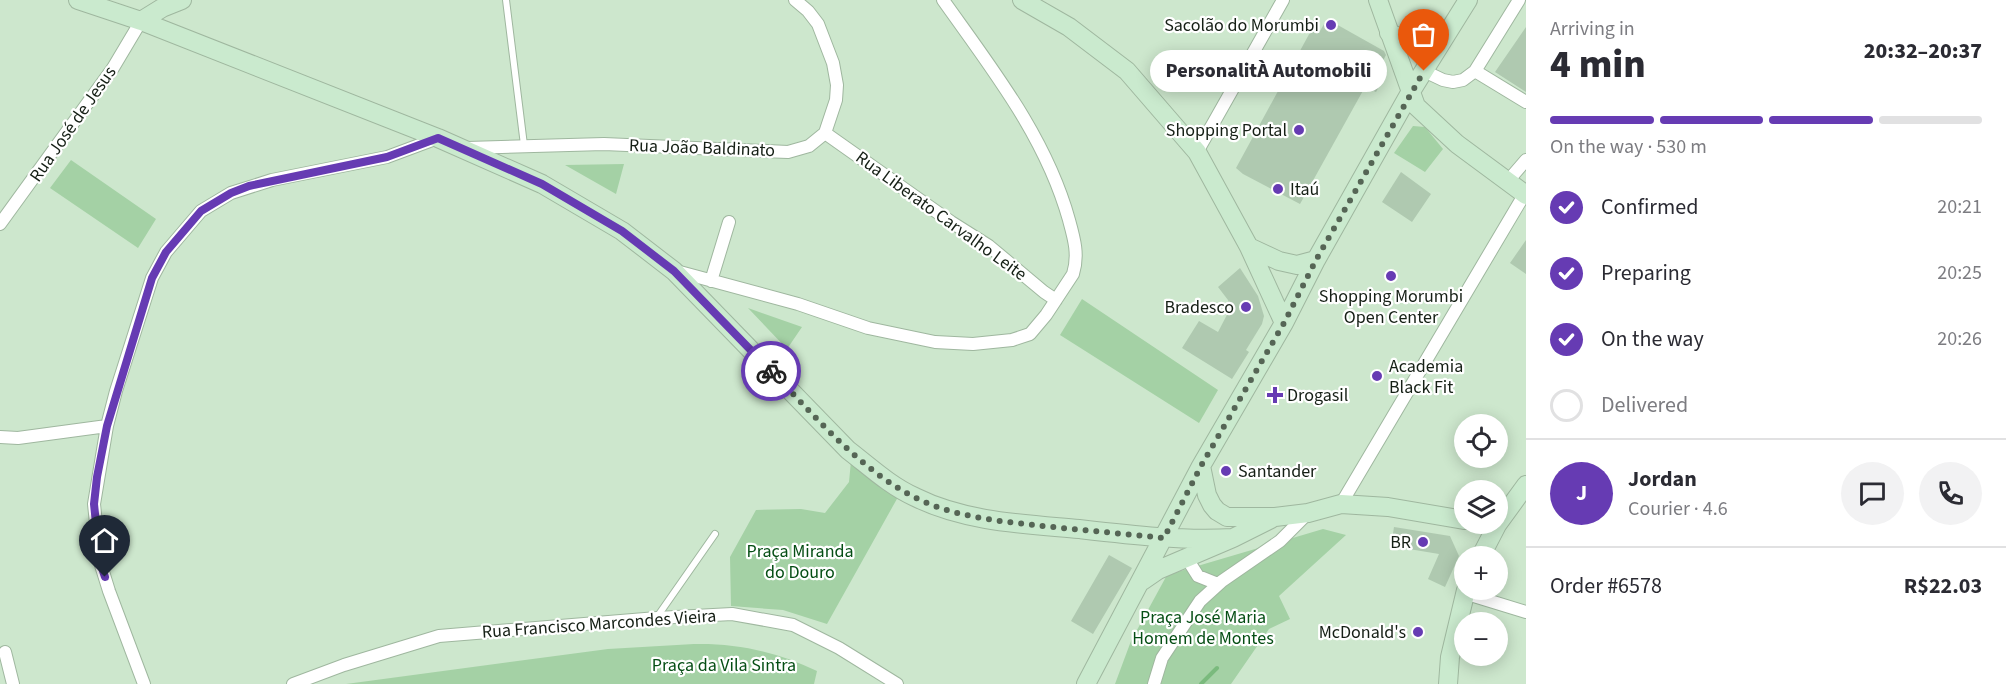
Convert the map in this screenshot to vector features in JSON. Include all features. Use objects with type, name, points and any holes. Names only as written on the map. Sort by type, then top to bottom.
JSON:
[{"type":"street","points":[[78,0],[141,21],[438,138],[542,184],[622,231],[674,271],[848,450],[881,476],[914,497],[955,512],[995,521],[1164,538],[1202,540],[1233,538]]},
{"type":"street","points":[[141,21],[162,8],[182,0]]},
{"type":"street","points":[[795,0],[818,24],[833,63],[837,85],[836,100],[825,133]]},
{"type":"street","points":[[674,271],[798,304],[868,328],[935,342],[973,344],[1012,340],[1030,334],[1073,274],[1077,253],[1062,194],[1011,95],[943,0]]},
{"type":"street","points":[[1022,0],[1069,27],[1126,71],[1197,153],[1249,247],[1284,323]]},
{"type":"street","points":[[1197,153],[1283,0]]},
{"type":"street","points":[[1341,504],[1525,195],[1457,144],[1416,106],[1378,0]]},
{"type":"street","points":[[1086,684],[1201,466],[1284,323],[1316,260],[1393,122],[1468,0]]},
{"type":"street","points":[[1424,71],[1443,80],[1454,82],[1463,80],[1474,71],[1519,0]]},
{"type":"street","name":"Rua José de Jesus","points":[[0,224],[113,68],[141,21]]},
{"type":"street","points":[[1389,33],[1418,41],[1438,38],[1447,33]]},
{"type":"street","points":[[1393,122],[1399,94],[1400,65]]},
{"type":"street","points":[[1474,71],[1526,102]]},
{"type":"street","name":"Rua João Baldinato","points":[[462,149],[524,145],[604,144],[788,152],[808,146],[825,133]]},
{"type":"street","name":"Rua Liberato Carvalho Leite","points":[[825,133],[989,246],[1056,300]]},
{"type":"street","points":[[144,684],[109,591],[99,551],[94,504],[107,426],[152,278],[166,252],[201,211],[231,193],[249,186],[387,157],[438,138]]},
{"type":"street","points":[[1507,182],[1526,160]]},
{"type":"street","points":[[711,281],[729,222]]},
{"type":"street","points":[[1249,247],[1279,261],[1297,265],[1316,260]]},
{"type":"street","points":[[0,438],[18,438],[107,426]]},
{"type":"street","points":[[1201,466],[1207,495],[1217,511],[1227,517],[1275,517],[1308,513],[1341,504],[1388,507],[1454,518]]},
{"type":"street","points":[[1508,506],[1526,485]]},
{"type":"street","points":[[1154,684],[1162,658],[1200,601],[1218,584],[1280,541],[1308,513]]},
{"type":"street","points":[[1139,584],[1158,570],[1275,517]]},
{"type":"street","points":[[1186,557],[1198,576],[1218,584]]},
{"type":"street","points":[[1448,684],[1450,657],[1463,600]]},
{"type":"street","points":[[1491,600],[1526,612]]},
{"type":"street","name":"Rua Francisco Marcondes Vieira","points":[[293,684],[344,665],[438,636],[732,614],[793,625],[839,648],[897,684]]},
{"type":"street","points":[[5,652],[13,684]]},
{"type":"lane","points":[[506,0],[524,145]]},
{"type":"lane","points":[[657,618],[715,534]]},
{"type":"green space","points":[[1413,126],[1425,127],[1443,149],[1425,172],[1394,153]]},
{"type":"green space","points":[[71,160],[156,219],[138,248],[50,188]]},
{"type":"green space","points":[[624,164],[616,194],[565,165]]},
{"type":"green space","points":[[1082,299],[1218,390],[1199,423],[1060,335]]},
{"type":"green space","points":[[748,308],[802,327],[787,349]]},
{"type":"green space","name":"Praça Miranda do Douro","points":[[851,461],[898,497],[827,624],[783,610],[731,606],[730,557],[756,510],[801,509],[825,513],[849,482]]},
{"type":"green space","name":"Praça José Maria Homem de Montes","points":[[1323,529],[1346,535],[1279,596],[1290,619],[1269,629],[1231,684],[1115,684],[1131,641],[1167,575]]},
{"type":"green space","name":"Praça da Vila Sintra","points":[[694,644],[742,647],[802,664],[817,671],[814,684],[346,684],[608,649]]},
{"type":"building","name":"Shopping Portal","points":[[1327,19],[1384,51],[1386,55],[1379,68],[1387,72],[1376,92],[1365,87],[1300,204],[1236,168],[1313,27],[1320,31]]},
{"type":"building","points":[[1526,27],[1526,92],[1495,72]]},
{"type":"building","points":[[1401,172],[1431,194],[1412,222],[1382,202]]},
{"type":"building","points":[[1526,240],[1526,274],[1510,263]]},
{"type":"building","points":[[1240,268],[1258,296],[1264,316],[1262,324],[1246,350],[1249,352],[1232,379],[1182,348],[1199,321],[1218,332],[1230,309],[1228,300],[1218,287]]},
{"type":"building","points":[[1394,527],[1450,536],[1454,546],[1454,567],[1445,587],[1428,579],[1439,554],[1391,546]]},
{"type":"building","points":[[1109,555],[1132,568],[1093,634],[1071,621]]},
{"type":"waterway","points":[[1201,684],[1217,668]]},
{"type":"way so far","points":[[771,371],[848,450],[881,476],[914,497],[955,512],[995,521],[1164,538],[1201,466],[1284,323],[1316,260],[1424,71]]},
{"type":"place","name":"Sacolão do Morumbi","points":[[1331,25]]},
{"type":"place","name":"PersonalitÀ Automobili","points":[[1424,71]]},
{"type":"place","name":"Shopping Portal","points":[[1299,130]]},
{"type":"place","name":"Itaú","points":[[1278,189]]},
{"type":"place","name":"Shopping Morumbi Open Center","points":[[1391,276]]},
{"type":"place","name":"Bradesco","points":[[1246,307]]},
{"type":"place","name":"Academia Black Fit","points":[[1377,376]]},
{"type":"place","name":"Drogasil","points":[[1275,395]]},
{"type":"place","name":"Santander","points":[[1226,471]]},
{"type":"place","name":"BR","points":[[1423,542]]},
{"type":"place","name":"McDonald's","points":[[1418,632]]},
{"type":"route","points":[[105,577],[100,562],[94,504],[97,477],[107,426],[152,278],[166,252],[201,211],[231,193],[249,186],[387,157],[438,138],[542,184],[622,231],[674,271],[771,371]]}]
